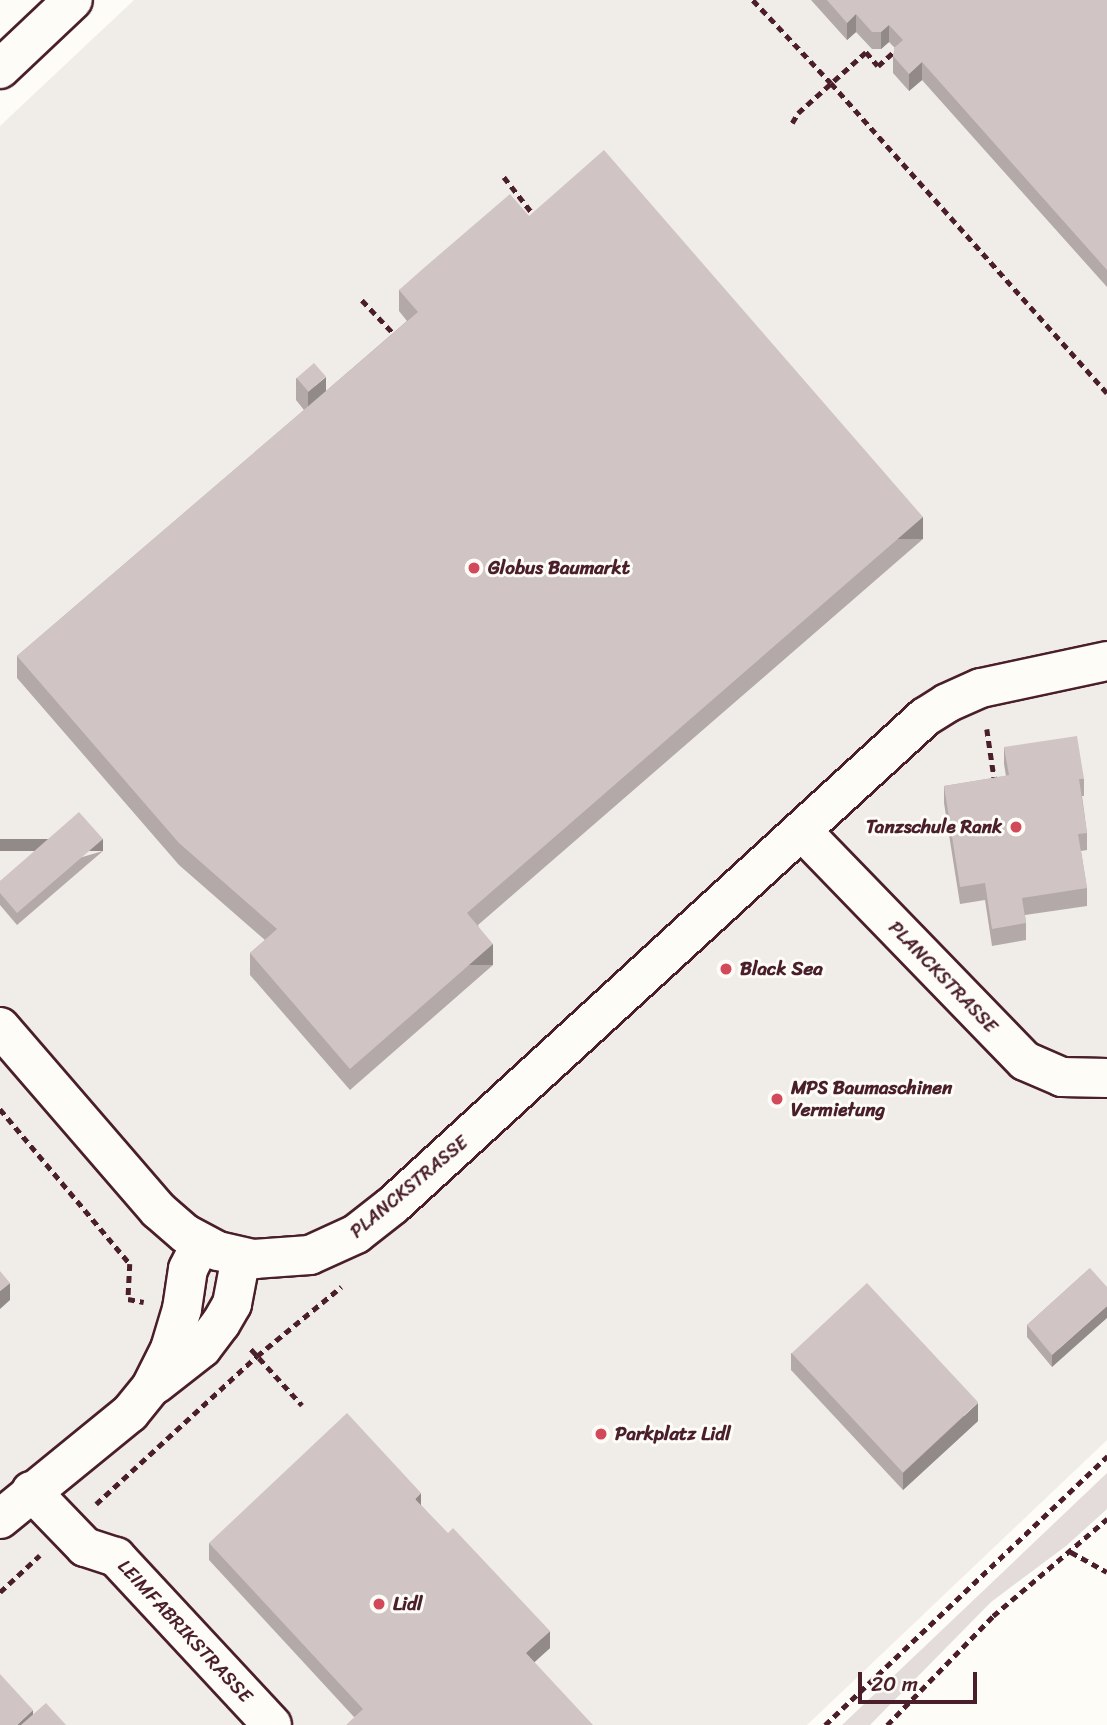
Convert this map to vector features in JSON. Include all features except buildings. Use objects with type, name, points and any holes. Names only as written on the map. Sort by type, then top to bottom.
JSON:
[{"type":"street","points":[[0,69],[73,0]]},
{"type":"street","name":"PLANCKSTRASSE","points":[[0,1027],[158,1210],[201,1244],[240,1256],[272,1259],[310,1255],[334,1246],[375,1219],[492,1118],[925,717],[947,703],[981,688],[1107,662]]},
{"type":"street","name":"PLANCKSTRASSE","points":[[802,831],[1025,1061],[1062,1077],[1107,1078]]},
{"type":"street","points":[[0,1519],[31,1491],[130,1413],[151,1387],[170,1349],[183,1309],[188,1269],[201,1244]]},
{"type":"street","points":[[151,1387],[178,1370],[202,1348],[221,1323],[232,1304],[240,1256]]},
{"type":"street","name":"LEIMFABRIKSTRASSE","points":[[31,1491],[85,1547],[116,1557],[272,1725]]},
{"type":"path","points":[[753,0],[831,83],[1107,393]]},
{"type":"path","points":[[792,123],[798,113],[866,52],[878,66],[896,50]]},
{"type":"path","points":[[504,177],[535,213],[527,220]]},
{"type":"path","points":[[362,300],[393,336],[401,329]]},
{"type":"path","points":[[990,749],[997,794]]},
{"type":"path","points":[[0,1110],[130,1264],[128,1299],[183,1309]]},
{"type":"path","points":[[0,1592],[257,1356],[343,1285]]},
{"type":"path","points":[[221,1323],[238,1332],[302,1405]]},
{"type":"path","points":[[825,1725],[1107,1456]]},
{"type":"path","points":[[887,1725],[993,1616],[1107,1519]]},
{"type":"path","points":[[1071,1552],[1107,1572]]},
{"type":"shaded area","points":[[134,0],[1107,0],[1107,1440],[807,1725],[0,1725],[0,126]]},
{"type":"shaded area","points":[[1107,1473],[1107,1509],[1066,1546],[991,1602],[870,1725],[842,1725]]},
{"type":"place","name":"Globus Baumarkt","points":[[474,568]]},
{"type":"place","name":"Tanzschule Rank","points":[[1016,827]]},
{"type":"place","name":"Black Sea","points":[[726,969]]},
{"type":"place","name":"MPS Baumaschinen Vermietung","points":[[777,1099]]},
{"type":"place","name":"Parkplatz Lidl","points":[[601,1434]]},
{"type":"place","name":"Lidl","points":[[379,1604]]}]
